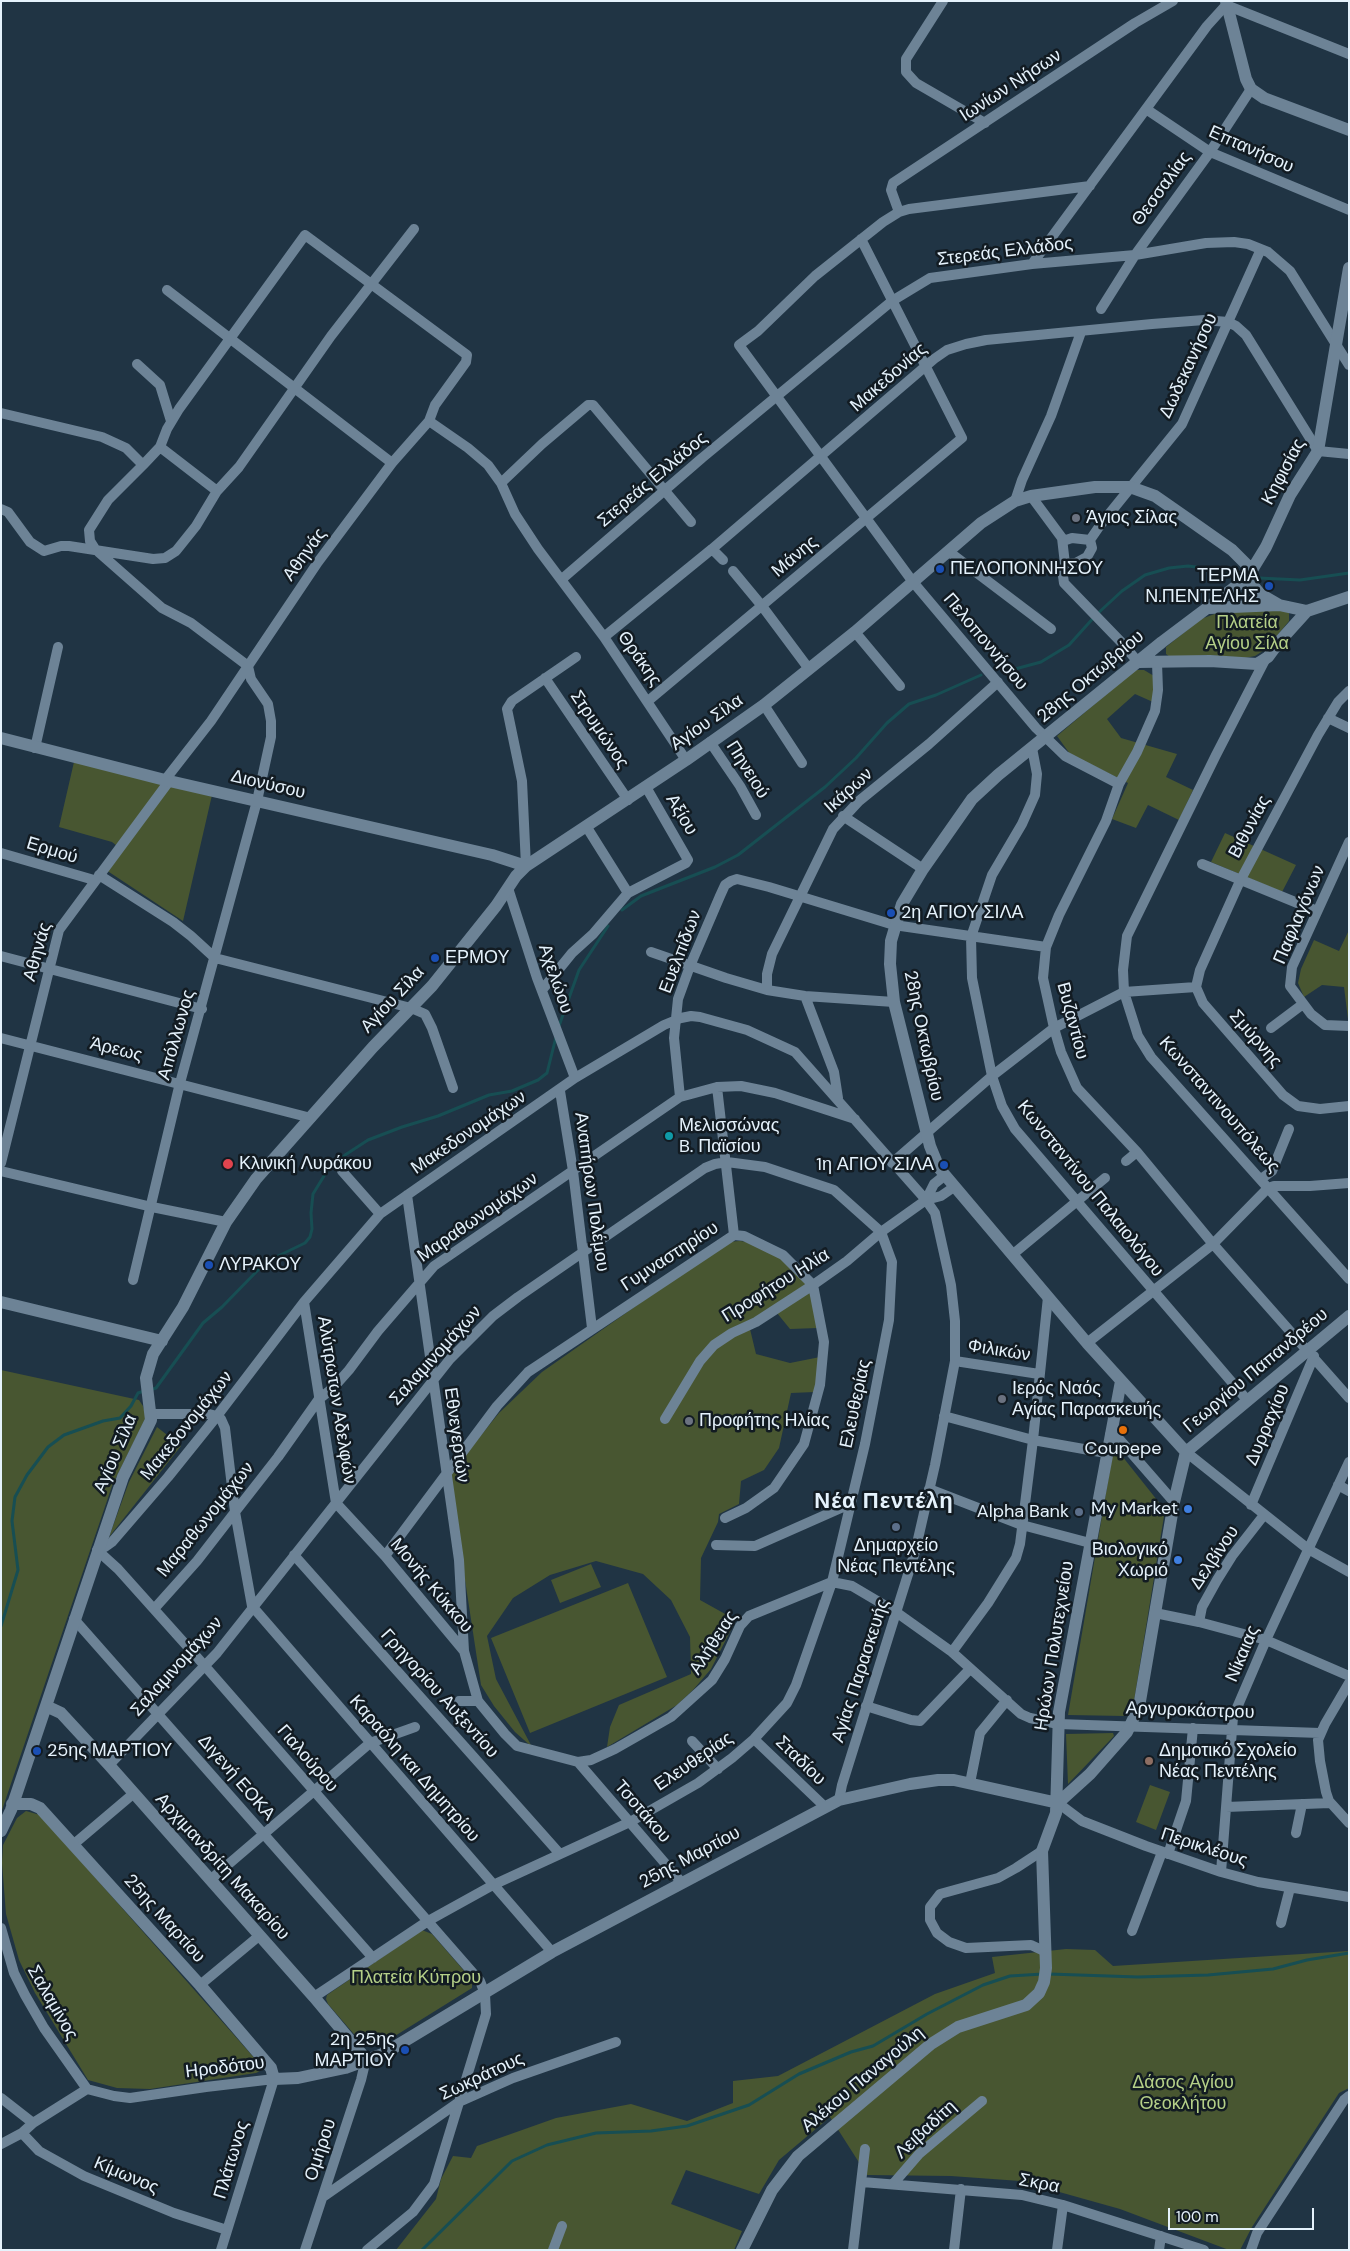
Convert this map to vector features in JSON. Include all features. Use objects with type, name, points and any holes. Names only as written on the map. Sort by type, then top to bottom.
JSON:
[{"type":"street","points":[[943,1],[906,59],[906,72],[916,83],[985,123]]},
{"type":"street","name":"Ιωνίων Νήσων","points":[[899,212],[891,190],[893,184],[1136,23],[1173,1]]},
{"type":"street","points":[[1226,3],[1349,54]]},
{"type":"street","points":[[1226,3],[1246,79],[1251,89],[1264,98],[1349,130]]},
{"type":"street","points":[[1032,264],[1207,26],[1226,3]]},
{"type":"street","name":"Θεσσαλίας","points":[[1101,309],[1135,255],[1210,152],[1251,89]]},
{"type":"street","name":"Επτανήσου","points":[[1146,109],[1210,152],[1349,210]]},
{"type":"street","points":[[926,367],[860,239],[899,212],[909,208],[1090,186]]},
{"type":"street","points":[[1,509],[8,512],[25,536],[38,548],[50,550],[61,546],[95,549],[153,560],[165,558],[176,551],[196,526],[217,491],[239,466],[294,387],[414,229]]},
{"type":"street","points":[[248,666],[191,623],[162,608],[95,549],[90,541],[89,530],[108,500],[160,447],[171,421],[305,235],[372,285]]},
{"type":"street","name":"Πελοποννήσου","points":[[860,239],[815,276],[758,331],[740,345],[913,582],[1036,728],[1065,756],[1119,784]]},
{"type":"street","name":"Στερεάς Ελλάδος","points":[[562,579],[892,301],[930,278],[1032,264],[1135,255],[1222,242],[1248,244],[1276,257],[1290,271],[1349,365]]},
{"type":"street","name":"Δωδεκανήσου","points":[[1065,564],[1076,563],[1087,557],[1092,548],[1090,540],[1130,487],[1182,424],[1261,249]]},
{"type":"street","name":"Κηφισίας","points":[[1209,608],[1250,574],[1266,547],[1290,495],[1318,451],[1349,268]]},
{"type":"street","name":"Αθηνάς","points":[[1,1163],[62,922],[211,720],[318,562],[392,463],[429,421],[434,405],[466,362],[467,355],[463,351],[372,285]]},
{"type":"street","points":[[168,290],[392,463]]},
{"type":"street","name":"Μακεδονίας","points":[[604,637],[712,549],[946,350],[986,340],[1204,320],[1228,322]]},
{"type":"street","points":[[1228,322],[1246,335],[1318,451],[1349,454]]},
{"type":"street","points":[[1015,502],[1022,480],[1051,416],[1081,332]]},
{"type":"street","points":[[137,364],[160,385],[171,421]]},
{"type":"street","name":"Μάνης","points":[[648,701],[962,438],[926,367]]},
{"type":"street","points":[[502,483],[516,467],[542,444],[588,405],[593,405],[691,522]]},
{"type":"street","points":[[1,413],[102,437],[126,448],[143,465]]},
{"type":"street","name":"Θράκης","points":[[429,421],[468,448],[488,465],[502,483],[515,514],[538,549],[604,637],[686,760]]},
{"type":"street","points":[[160,447],[217,491]]},
{"type":"street","name":"Αγίου Σίλα","points":[[1,1831],[6,1822],[46,1706],[123,1477],[150,1426],[151,1414],[147,1390],[150,1361],[183,1307],[226,1222],[256,1179],[464,948],[516,876],[526,866],[628,800],[764,705],[855,632],[948,551],[997,512],[1015,502],[1031,496],[1095,487],[1130,487],[1155,496],[1232,550],[1250,574]]},
{"type":"street","points":[[1031,496],[1063,541],[1064,583],[1102,621],[1138,662],[1157,663],[1210,660],[1257,664],[1265,660]]},
{"type":"street","points":[[1063,541],[1072,538],[1090,540]]},
{"type":"street","points":[[712,549],[723,560]]},
{"type":"street","points":[[948,551],[1051,628]]},
{"type":"street","points":[[733,571],[809,669]]},
{"type":"street","points":[[1250,574],[1260,594],[1292,610],[1307,611],[1349,597]]},
{"type":"street","points":[[1209,608],[1279,605]]},
{"type":"street","name":"28ης Οκτωβρίου","points":[[1186,1452],[1087,1343],[944,1176],[936,1162],[927,1132],[894,1002],[890,956],[894,924],[902,904],[922,869],[972,799],[1162,642],[1209,608]]},
{"type":"street","name":"Κωνσταντινουπόλεως","points":[[1307,611],[1265,660],[1127,936],[1123,970],[1124,992],[1138,1036],[1151,1057],[1349,1279]]},
{"type":"street","points":[[855,632],[900,686]]},
{"type":"street","points":[[35,748],[58,647]]},
{"type":"street","points":[[526,866],[522,781],[507,716],[508,704],[576,657]]},
{"type":"street","name":"Βυζαντίου","points":[[1157,663],[1158,690],[1155,712],[1137,752],[1119,784],[1106,821],[1059,915],[1046,947],[1044,978],[1054,1028],[1061,1052],[1077,1088],[1137,1152],[1213,1244],[1349,1398]]},
{"type":"street","name":"Απόλλωνος","points":[[134,1280],[180,1083],[202,1009],[258,800],[271,736],[268,704],[251,679],[248,666]]},
{"type":"street","name":"Στρυμώνος","points":[[545,678],[628,800]]},
{"type":"street","name":"Ικάρων","points":[[767,990],[767,974],[772,954],[833,828],[843,816],[929,744],[998,682]]},
{"type":"street","name":"Βιθυνίας","points":[[1196,987],[1200,970],[1240,880],[1328,718],[1338,702],[1349,691]]},
{"type":"street","points":[[764,705],[802,763]]},
{"type":"street","points":[[1328,718],[1349,728]]},
{"type":"street","name":"Διονύσου","points":[[1,738],[168,780],[492,855],[526,866]]},
{"type":"street","name":"Πηνειού","points":[[710,742],[740,786],[756,815]]},
{"type":"street","name":"Κωνσταντίνου Παλαιολόγου","points":[[1032,748],[1037,774],[1035,794],[1022,824],[992,875],[972,937],[972,978],[992,1076],[1006,1116],[1077,1202],[1248,1401]]},
{"type":"street","name":"Αξίου","points":[[628,894],[686,863],[688,860],[646,787]]},
{"type":"street","points":[[843,816],[922,869]]},
{"type":"street","points":[[542,990],[572,954],[593,934],[628,894],[586,826]]},
{"type":"street","name":"Παφλαγόνων","points":[[1349,842],[1292,967],[1290,986],[1303,1004],[1325,1025],[1349,1026]]},
{"type":"street","name":"Ερμού","points":[[1,853],[96,878],[173,922],[215,958]]},
{"type":"street","points":[[1202,864],[1317,911]]},
{"type":"street","name":"Ευελπίδων","points":[[680,1097],[675,1057],[674,1020],[678,999],[725,885],[737,879],[801,895]]},
{"type":"street","name":"Αχελώου","points":[[508,888],[549,1012],[576,1078]]},
{"type":"street","points":[[801,895],[894,924],[1046,947]]},
{"type":"street","points":[[651,952],[767,990],[805,996],[894,1002]]},
{"type":"street","points":[[1,956],[202,1009]]},
{"type":"street","points":[[215,958],[411,1008],[425,1014],[453,1088]]},
{"type":"street","points":[[892,1163],[992,1076],[1054,1028],[1124,992],[1196,987]]},
{"type":"street","name":"Σμύρνης","points":[[1196,987],[1203,1003],[1268,1080],[1298,1106],[1320,1109],[1349,1106]]},
{"type":"street","points":[[805,996],[834,1072],[838,1098]]},
{"type":"street","points":[[1271,1028],[1303,1004]]},
{"type":"street","name":"Μακεδονομάχων","points":[[97,1550],[112,1542],[218,1416],[304,1302],[380,1214],[560,1091],[576,1078],[674,1020],[691,1016],[700,1017],[747,1030],[780,1043],[795,1052],[838,1098],[892,1163],[926,1200]]},
{"type":"street","name":"Άρεως","points":[[1,1038],[311,1118]]},
{"type":"street","name":"Μαραθωνομάχων","points":[[154,1609],[197,1560],[235,1512],[320,1399],[349,1370],[434,1266],[680,1097],[728,1085],[759,1089],[856,1119]]},
{"type":"street","points":[[717,1087],[734,1235]]},
{"type":"street","name":"Αναπήρων Πολέμου","points":[[560,1091],[573,1171],[592,1328]]},
{"type":"street","points":[[1261,1180],[1272,1171],[1289,1129]]},
{"type":"street","points":[[1126,1161],[1137,1152]]},
{"type":"street","name":"Σαλαμινομάχων","points":[[109,1765],[217,1652],[383,1442],[468,1339],[492,1316],[518,1296],[584,1253],[705,1168],[715,1164],[727,1162],[765,1167],[834,1190],[881,1232]]},
{"type":"street","points":[[1,1171],[152,1207],[226,1222]]},
{"type":"street","points":[[342,1171],[380,1214]]},
{"type":"street","name":"Προφήτου Ηλία","points":[[926,1200],[934,1184],[944,1176]]},
{"type":"street","points":[[1012,1255],[1105,1178]]},
{"type":"street","points":[[1087,1343],[1213,1244],[1268,1188],[1274,1186],[1349,1183]]},
{"type":"street","name":"Προφήτου Ηλία","points":[[666,1419],[700,1361],[714,1345],[732,1333],[756,1322],[813,1285],[926,1200],[941,1196],[954,1187]]},
{"type":"street","name":"Εθνεγερτών","points":[[407,1195],[459,1560],[464,1651]]},
{"type":"street","name":"Αγίας Παρασκευής","points":[[839,1800],[866,1706],[915,1552],[955,1361],[955,1321],[951,1284],[935,1213],[926,1200]]},
{"type":"street","name":"Ελευθερίας","points":[[314,1996],[428,1921],[493,1885],[630,1822],[718,1769],[754,1739],[787,1703],[796,1685],[832,1582],[889,1320],[892,1262],[881,1232]]},
{"type":"street","name":"Γυμναστηρίου","points":[[385,1556],[497,1406],[516,1384],[540,1364],[592,1328],[734,1235],[744,1236],[783,1255],[813,1285]]},
{"type":"street","points":[[724,1518],[753,1504],[774,1488],[804,1444],[823,1366],[824,1342],[813,1285]]},
{"type":"street","points":[[952,1652],[1016,1558],[1033,1440],[1048,1297]]},
{"type":"street","points":[[1,1302],[162,1342]]},
{"type":"street","name":"Αλύτρωτων Αδελφών","points":[[304,1302],[336,1503]]},
{"type":"street","name":"Γεωργίου Παπανδρέου","points":[[1186,1452],[1311,1353],[1349,1316]]},
{"type":"street","name":"Δυρραχίου","points":[[1251,1505],[1311,1353]]},
{"type":"street","name":"Φιλικών","points":[[955,1361],[1039,1374]]},
{"type":"street","name":"Ηρώων Πολυτεχνείου","points":[[1058,1803],[1058,1724],[1106,1452],[1121,1381]]},
{"type":"street","points":[[1116,1408],[1129,1403],[1141,1403]]},
{"type":"street","points":[[151,1414],[202,1414],[218,1416],[224,1428],[235,1512],[252,1606]]},
{"type":"street","points":[[944,1416],[1033,1440],[1106,1452]]},
{"type":"street","points":[[1110,1435],[1120,1440],[1174,1502]]},
{"type":"street","points":[[1042,1851],[998,1878],[940,1894],[930,1907],[930,1920],[937,1933],[949,1942],[966,1948],[1031,1946],[1044,1951],[1042,1851],[1054,1820],[1058,1803],[1090,1774],[1132,1725],[1139,1707],[1174,1502],[1186,1452],[1308,1549],[1349,1572]]},
{"type":"street","name":"Νίκαιας","points":[[1221,1872],[1233,1717],[1266,1640],[1349,1462]]},
{"type":"street","points":[[1338,1485],[1349,1491]]},
{"type":"street","points":[[929,1489],[1022,1526],[1090,1543]]},
{"type":"street","name":"Μονής Κύκκου","points":[[336,1503],[385,1556],[464,1651],[478,1700],[505,1734],[518,1746],[578,1762]]},
{"type":"street","points":[[716,1545],[756,1546],[850,1504]]},
{"type":"street","name":"Δελβίνου","points":[[1199,1622],[1202,1607],[1217,1580],[1232,1556],[1264,1515]]},
{"type":"street","name":"Γιαλούρου","points":[[97,1550],[118,1569],[204,1665],[428,1921],[480,1981],[485,1994]]},
{"type":"street","name":"Γρηγορίου Αυξεντίου","points":[[294,1555],[560,1854]]},
{"type":"street","name":"Αργυροκάστρου","points":[[832,1582],[852,1586],[896,1612],[952,1652],[1021,1714],[1058,1724],[1320,1732]]},
{"type":"street","name":"Αλήθειας","points":[[578,1762],[591,1760],[615,1749],[672,1718],[712,1680],[725,1659],[740,1626],[749,1616],[832,1582]]},
{"type":"street","name":"Καραόλη και Δημητρίου","points":[[252,1606],[552,1952]]},
{"type":"street","points":[[1155,1613],[1199,1622],[1266,1640],[1349,1676]]},
{"type":"street","name":"Διγενή ΕΟΚΑ","points":[[74,1619],[372,1958]]},
{"type":"street","points":[[866,1706],[920,1721],[970,1668]]},
{"type":"street","points":[[1349,1683],[1320,1732],[1318,1740],[1326,1792],[1330,1802],[1349,1823]]},
{"type":"street","points":[[459,1702],[478,1700]]},
{"type":"street","points":[[970,1783],[980,1733],[1007,1700]]},
{"type":"street","name":"Αρχιμανδρίτη Μακαρίου","points":[[46,1706],[61,1713],[109,1765],[314,1996],[366,2059]]},
{"type":"street","points":[[210,1880],[370,1743],[415,1727]]},
{"type":"street","points":[[1132,1931],[1186,1801],[1193,1728]]},
{"type":"street","name":"Σταδίου","points":[[754,1739],[824,1806]]},
{"type":"street","points":[[692,1741],[718,1769]]},
{"type":"street","name":"Τσοτάκου","points":[[578,1762],[682,1882]]},
{"type":"street","name":"25ης Μαρτίου","points":[[366,2059],[383,2054],[552,1952],[824,1806],[839,1800],[938,1780],[970,1783],[1058,1803]]},
{"type":"street","points":[[74,1844],[133,1794]]},
{"type":"street","points":[[1226,1807],[1330,1802]]},
{"type":"street","name":"Περικλέους","points":[[1058,1803],[1082,1821],[1221,1872],[1290,1888],[1349,1897]]},
{"type":"street","name":"25ης Μαρτίου","points":[[12,1804],[31,1804],[40,1808],[200,1985],[271,2068],[274,2080]]},
{"type":"street","points":[[1296,1833],[1302,1804]]},
{"type":"street","points":[[1282,1924],[1290,1888]]},
{"type":"street","name":"Σαλαμίνος","points":[[1,1928],[14,1973],[25,1995],[44,2028],[87,2089]]},
{"type":"street","points":[[200,1985],[259,1936]]},
{"type":"street","name":"Αλέκου Παναγούλη","points":[[742,2250],[776,2184],[798,2156],[919,2053],[942,2036],[979,2020],[1026,2005],[1039,1993],[1044,1982],[1046,1968],[1044,1951]]},
{"type":"street","points":[[368,2250],[413,2212],[434,2184],[486,2014],[485,1994]]},
{"type":"street","name":"Σωκράτους","points":[[323,2197],[459,2102],[513,2078],[616,2042]]},
{"type":"street","name":"Ηροδότου","points":[[87,2089],[130,2098],[206,2087],[298,2078],[345,2068],[366,2059]]},
{"type":"street","name":"Ομήρου","points":[[305,2250],[361,2080],[366,2059]]},
{"type":"street","name":"Πλάτωνος","points":[[221,2250],[274,2080]]},
{"type":"street","points":[[1,2144],[22,2133],[33,2123],[87,2089]]},
{"type":"street","points":[[1251,2250],[1257,2233],[1344,2100],[1349,2096]]},
{"type":"street","points":[[1,2098],[33,2123]]},
{"type":"street","name":"Λειβαδίτη","points":[[893,2184],[919,2154],[982,2101]]},
{"type":"street","name":"Κίμωνος","points":[[22,2133],[39,2151],[84,2176],[174,2214],[227,2230]]},
{"type":"street","points":[[853,2250],[865,2149]]},
{"type":"street","name":"Σκρα","points":[[862,2182],[1022,2195],[1063,2205],[1204,2250]]},
{"type":"street","points":[[954,2250],[961,2189]]},
{"type":"street","points":[[1057,2250],[1063,2205]]},
{"type":"street","points":[[552,2250],[562,2226]]},
{"type":"street","points":[[1159,2250],[1161,2236]]},
{"type":"green space","name":"Πλατεία Αγίου Σίλα","points":[[1282,609],[1289,613],[1289,621],[1266,649],[1255,656],[1245,658],[1204,655],[1174,660],[1166,654],[1166,647],[1201,619],[1220,612]]},
{"type":"green space","points":[[1135,670],[1144,670],[1154,676],[1153,702],[1135,694],[1107,719],[1121,738],[1177,754],[1166,777],[1193,790],[1179,820],[1148,805],[1136,828],[1112,819],[1128,783],[1070,754],[1057,736]]},
{"type":"green space","points":[[74,762],[212,795],[183,921],[106,870],[121,849],[112,842],[59,827]]},
{"type":"green space","points":[[1225,833],[1296,865],[1282,892],[1211,862]]},
{"type":"green space","points":[[1349,930],[1348,1019],[1344,987],[1322,985],[1304,997],[1298,983],[1301,969],[1314,940],[1339,951]]},
{"type":"green space","points":[[740,1241],[761,1244],[778,1252],[808,1283],[818,1328],[790,1329],[777,1313],[750,1329],[756,1354],[790,1363],[820,1357],[815,1392],[791,1393],[779,1448],[764,1470],[741,1481],[739,1504],[719,1514],[718,1522],[701,1558],[700,1600],[736,1620],[711,1669],[693,1690],[677,1705],[607,1747],[610,1727],[619,1705],[691,1674],[690,1637],[671,1600],[643,1574],[596,1561],[550,1575],[513,1598],[487,1636],[496,1679],[532,1747],[515,1732],[494,1706],[481,1685],[449,1475],[499,1413],[542,1372],[727,1242]]},
{"type":"green space","points":[[1,1370],[139,1400],[146,1417],[112,1486],[1,1813]]},
{"type":"green space","points":[[157,1427],[181,1446],[109,1537],[129,1482]]},
{"type":"green space","points":[[1114,1446],[1165,1510],[1132,1713],[1124,1716],[1068,1715]]},
{"type":"green space","points":[[591,1564],[601,1587],[560,1603],[551,1580]]},
{"type":"green space","points":[[628,1583],[667,1677],[530,1733],[491,1638]]},
{"type":"green space","points":[[1113,1733],[1114,1736],[1068,1784],[1066,1734]]},
{"type":"green space","points":[[1150,1785],[1170,1792],[1156,1830],[1136,1822]]},
{"type":"green space","points":[[26,1811],[40,1815],[264,2069],[256,2073],[150,2089],[117,2088],[88,2080],[35,1993],[19,1960],[6,1914],[2,1863],[3,1845],[17,1818]]},
{"type":"green space","name":"Πλατεία Κύπρου","points":[[422,1930],[432,1934],[472,1980],[472,1988],[382,2044],[375,2046],[367,2045],[359,2040],[328,2004],[327,1995]]},
{"type":"green space","name":"Δάσος Αγίου Θεοκλήτου","points":[[1066,1949],[1095,1950],[1113,1966],[1349,1951],[1349,2088],[1339,2093],[1252,2227],[1240,2250],[1229,2250],[1120,2209],[1020,2181],[951,2176],[867,2175],[830,2117],[779,2160],[759,2194],[686,2170],[671,2204],[742,2231],[734,2250],[396,2250],[436,2199],[441,2179],[453,2156],[471,2158],[477,2146],[556,2118],[631,2104],[687,2121],[733,2103],[733,2081],[778,2076],[935,1994],[995,1973],[992,1957]]},
{"type":"waterway","points":[[1004,672],[1041,662],[1069,645],[1096,615],[1122,591],[1145,575],[1169,568],[1188,566],[1227,571]]},
{"type":"waterway","points":[[1259,578],[1300,580],[1349,573]]},
{"type":"waterway","points":[[622,910],[641,896],[715,867],[738,855],[825,787],[856,758],[887,723],[909,704],[936,695],[981,675]]},
{"type":"waterway","points":[[559,1026],[579,970],[608,926]]},
{"type":"waterway","points":[[150,1390],[156,1388],[203,1323],[222,1307],[259,1269],[276,1257],[305,1243],[310,1237],[313,1194],[327,1171],[345,1155],[368,1140],[438,1116],[489,1095],[512,1091],[538,1080],[547,1073],[556,1037]]},
{"type":"waterway","points":[[1,1626],[18,1570],[12,1521],[15,1497],[27,1475],[48,1447],[64,1435],[103,1421],[120,1418],[131,1406],[138,1393],[144,1391]]},
{"type":"waterway","points":[[1049,1974],[1138,1977],[1208,1975],[1273,1969],[1307,1960],[1349,1953]]},
{"type":"waterway","points":[[422,2250],[512,2161],[547,2145],[596,2133],[651,2131],[687,2126],[749,2105],[799,2074],[851,2052],[873,2046],[927,2014],[983,1985],[1010,1976],[1043,1974]]},
{"type":"place","name":"Άγιος Σίλας","points":[[1076,518]]},
{"type":"place","name":"ΠΕΛΟΠΟΝΝΗΣΟΥ","points":[[940,569]]},
{"type":"place","name":"ΤΕΡΜΑ Ν.ΠΕΝΤΕΛΗΣ","points":[[1269,586]]},
{"type":"place","name":"2η ΑΓΙΟΥ ΣΙΛΑ","points":[[891,913]]},
{"type":"place","name":"ΕΡΜΟΥ","points":[[435,958]]},
{"type":"place","name":"Μελισσώνας B. Παϊσίου","points":[[669,1136]]},
{"type":"place","name":"Κλινική Λυράκου","points":[[228,1164]]},
{"type":"place","name":"1η ΑΓΙΟΥ ΣΙΛΑ","points":[[944,1165]]},
{"type":"place","name":"ΛΥΡΑΚΟΥ","points":[[209,1265]]},
{"type":"place","name":"Ιερός Ναός Αγίας Παρασκευής","points":[[1002,1399]]},
{"type":"place","name":"Προφήτης Ηλίας","points":[[689,1421]]},
{"type":"place","name":"Coupepe","points":[[1123,1430]]},
{"type":"place","name":"My Market","points":[[1188,1509]]},
{"type":"place","name":"Alpha Bank","points":[[1079,1512]]},
{"type":"place","name":"Δημαρχείο Νέας Πεντέλης","points":[[896,1527]]},
{"type":"place","name":"Βιολογικό Χωριό","points":[[1178,1560]]},
{"type":"place","name":"25ης ΜΑΡΤΙΟΥ","points":[[37,1751]]},
{"type":"place","name":"Δημοτικό Σχολείο Νέας Πεντέλης","points":[[1149,1761]]},
{"type":"place","name":"2η 25ης ΜΑΡΤΙΟΥ","points":[[405,2050]]},
{"type":"district","name":"Νέα Πεντέλη","points":[[884,1502]]}]
